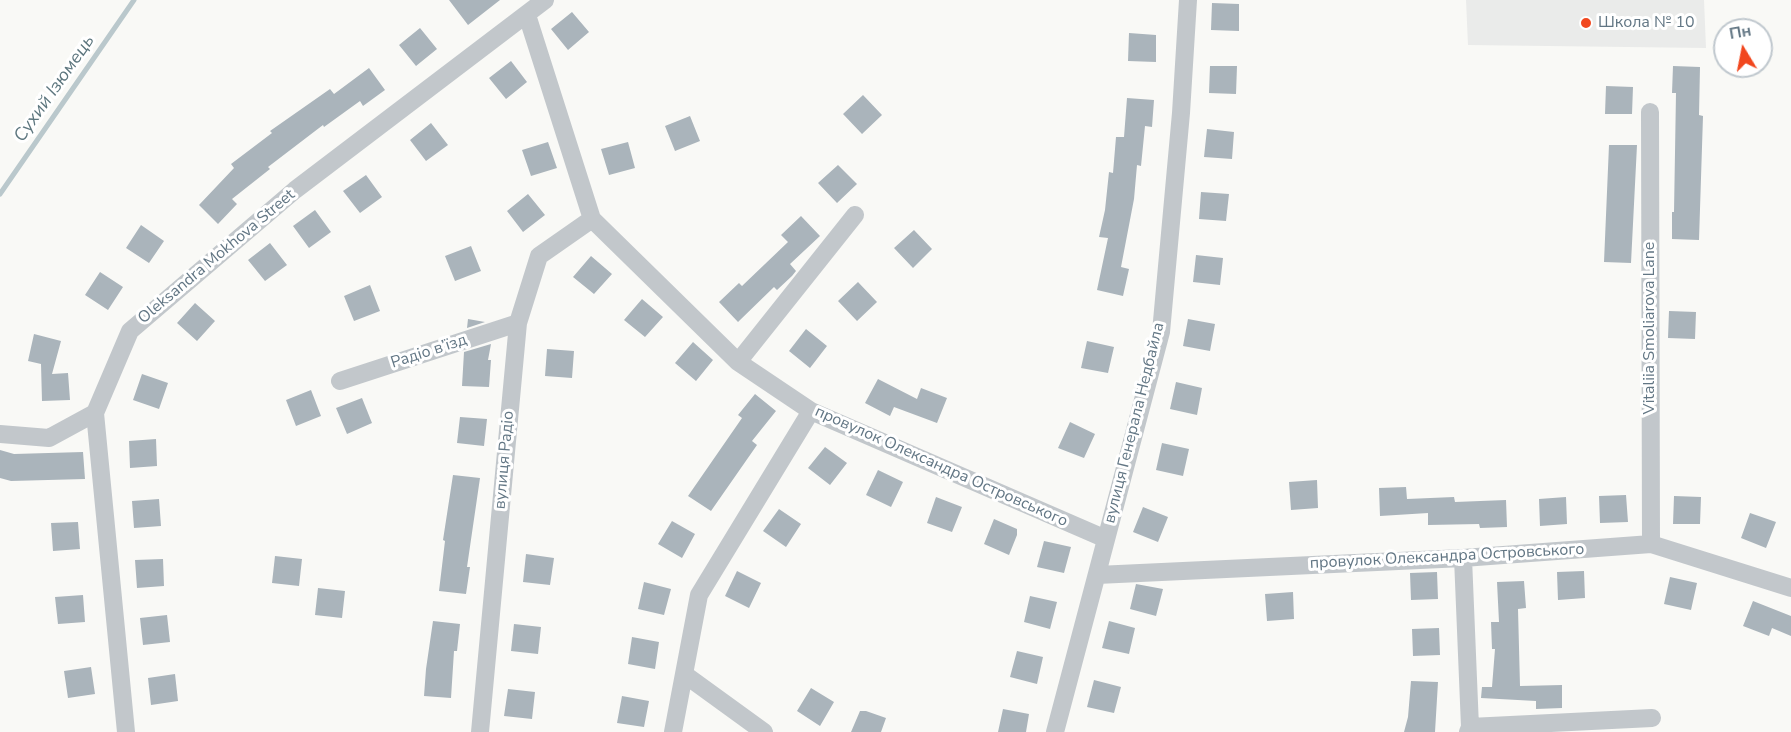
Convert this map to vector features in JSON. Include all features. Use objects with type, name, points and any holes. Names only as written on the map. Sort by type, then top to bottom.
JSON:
[{"type":"street","name":"Oleksandra Mokhova Street","points":[[126,732],[95,413],[130,331],[295,190],[545,0]]},
{"type":"street","name":"вулиця Генерала Недбайла","points":[[1055,732],[1161,332],[1181,113],[1188,0]]},
{"type":"street","name":"провулок Олександра Островського","points":[[527,15],[592,219],[738,362],[811,411],[1106,539]]},
{"type":"street","name":"Vitaliia Smoliarova Lane","points":[[1650,112],[1651,544]]},
{"type":"street","points":[[738,362],[855,215]]},
{"type":"street","name":"вулиця Радіо","points":[[480,732],[518,323],[539,256],[592,219]]},
{"type":"street","name":"Радіо в’їзд","points":[[340,381],[518,323]]},
{"type":"street","points":[[673,732],[699,595],[811,411]]},
{"type":"street","points":[[0,434],[49,438],[95,413]]},
{"type":"street","name":"провулок Олександра Островського","points":[[1096,575],[1464,558],[1651,544],[1791,588]]},
{"type":"street","points":[[1464,558],[1469,729],[1652,718]]},
{"type":"street","points":[[684,674],[764,732]]},
{"type":"shaded area","name":"Школа № 10","points":[[1466,0],[1704,0],[1706,48],[1468,45]]},
{"type":"building","points":[[449,0],[500,0],[468,25]]},
{"type":"building","points":[[1212,3],[1239,4],[1239,31],[1211,30]]},
{"type":"building","points":[[572,12],[589,32],[568,50],[551,29]]},
{"type":"building","points":[[420,28],[437,49],[416,66],[399,45]]},
{"type":"building","points":[[1129,33],[1156,35],[1156,62],[1128,61]]},
{"type":"building","points":[[511,61],[527,82],[506,99],[489,78]]},
{"type":"building","points":[[1210,66],[1237,66],[1236,94],[1209,93]]},
{"type":"building","points":[[1673,66],[1700,67],[1699,115],[1703,116],[1699,240],[1672,239],[1676,93],[1672,93]]},
{"type":"building","points":[[369,68],[385,90],[363,106],[360,101],[324,127],[323,125],[268,167],[270,169],[232,199],[237,204],[218,224],[199,205],[234,168],[231,164],[272,133],[270,131],[330,89],[334,94]]},
{"type":"building","points":[[1606,86],[1633,87],[1632,114],[1605,114]]},
{"type":"building","points":[[863,95],[882,115],[862,134],[843,114]]},
{"type":"building","points":[[1127,98],[1154,100],[1152,127],[1145,126],[1141,166],[1137,165],[1134,199],[1121,267],[1129,269],[1123,296],[1097,290],[1108,238],[1099,237],[1105,210],[1109,172],[1113,173],[1116,137],[1124,137]]},
{"type":"building","points":[[690,116],[700,141],[675,151],[665,126]]},
{"type":"building","points":[[431,123],[448,145],[426,161],[410,140]]},
{"type":"building","points":[[1207,129],[1234,132],[1232,159],[1204,157]]},
{"type":"building","points":[[548,142],[557,168],[531,176],[522,150]]},
{"type":"building","points":[[628,142],[635,168],[609,175],[601,149]]},
{"type":"building","points":[[1609,145],[1637,145],[1631,263],[1604,262]]},
{"type":"building","points":[[838,165],[857,184],[837,203],[818,183]]},
{"type":"building","points":[[366,175],[382,197],[360,213],[343,191]]},
{"type":"building","points":[[1201,192],[1229,194],[1226,221],[1199,219]]},
{"type":"building","points":[[528,194],[545,215],[523,232],[507,211]]},
{"type":"building","points":[[315,210],[331,232],[309,248],[293,226]]},
{"type":"building","points":[[801,216],[820,236],[790,264],[796,271],[792,276],[777,290],[774,287],[738,322],[719,302],[739,283],[742,286],[788,242],[781,235]]},
{"type":"building","points":[[141,225],[164,241],[149,263],[126,248]]},
{"type":"building","points":[[914,230],[932,249],[913,268],[894,248]]},
{"type":"building","points":[[270,243],[287,265],[265,281],[248,260]]},
{"type":"building","points":[[471,246],[481,271],[455,281],[445,256]]},
{"type":"building","points":[[1196,255],[1223,258],[1220,285],[1193,282]]},
{"type":"building","points":[[591,256],[612,274],[594,294],[573,277]]},
{"type":"building","points":[[100,272],[123,287],[108,310],[85,295]]},
{"type":"building","points":[[858,282],[877,302],[857,321],[838,301]]},
{"type":"building","points":[[370,285],[380,311],[354,321],[344,296]]},
{"type":"building","points":[[642,299],[663,317],[645,337],[624,320]]},
{"type":"building","points":[[195,303],[215,321],[197,341],[177,323]]},
{"type":"building","points":[[1669,311],[1696,312],[1695,339],[1668,338]]},
{"type":"building","points":[[468,319],[485,322],[467,328]]},
{"type":"building","points":[[1188,319],[1215,324],[1210,351],[1183,346]]},
{"type":"building","points":[[806,329],[827,346],[810,368],[789,351]]},
{"type":"building","points":[[34,334],[61,341],[52,374],[68,373],[70,400],[42,401],[41,364],[28,361]]},
{"type":"building","points":[[1087,341],[1114,347],[1108,373],[1081,368]]},
{"type":"building","points":[[693,342],[713,360],[696,381],[675,363]]},
{"type":"building","points":[[491,344],[488,360],[491,360],[489,387],[462,386],[464,352]]},
{"type":"building","points":[[547,349],[574,351],[572,378],[545,376]]},
{"type":"building","points":[[142,374],[168,383],[159,409],[133,400]]},
{"type":"building","points":[[878,379],[917,399],[921,388],[947,398],[937,423],[894,407],[890,416],[865,403]]},
{"type":"building","points":[[1176,382],[1202,388],[1197,415],[1170,409]]},
{"type":"building","points":[[311,390],[321,416],[296,426],[286,400]]},
{"type":"building","points":[[755,394],[776,411],[752,441],[757,445],[711,511],[688,496],[742,418],[738,415]]},
{"type":"building","points":[[362,398],[372,423],[347,434],[336,408]]},
{"type":"building","points":[[460,417],[487,419],[484,446],[457,443]]},
{"type":"building","points":[[1070,422],[1095,434],[1084,458],[1058,448]]},
{"type":"building","points":[[156,439],[157,466],[130,468],[129,441]]},
{"type":"building","points":[[1162,443],[1189,449],[1183,476],[1156,470]]},
{"type":"building","points":[[825,447],[847,463],[830,485],[808,468]]},
{"type":"building","points":[[0,450],[14,454],[83,452],[85,479],[11,481],[0,478]]},
{"type":"building","points":[[878,470],[903,482],[891,507],[866,495]]},
{"type":"building","points":[[453,475],[480,478],[467,567],[470,567],[466,594],[439,591],[445,541],[443,540]]},
{"type":"building","points":[[1317,480],[1318,508],[1291,510],[1289,482]]},
{"type":"building","points":[[1406,487],[1407,499],[1454,497],[1455,502],[1506,500],[1507,527],[1480,528],[1479,524],[1428,525],[1428,513],[1380,516],[1379,488]]},
{"type":"building","points":[[1626,495],[1628,522],[1600,523],[1599,496]]},
{"type":"building","points":[[1674,496],[1701,497],[1700,524],[1673,524]]},
{"type":"building","points":[[936,497],[962,507],[952,532],[927,523]]},
{"type":"building","points":[[1566,497],[1567,524],[1540,526],[1539,499]]},
{"type":"building","points":[[159,499],[161,526],[134,528],[132,501]]},
{"type":"building","points":[[1143,507],[1168,517],[1158,542],[1133,532]]},
{"type":"building","points":[[779,509],[801,524],[786,547],[763,531]]},
{"type":"building","points":[[1750,513],[1776,522],[1766,548],[1741,538]]},
{"type":"building","points":[[994,519],[1017,529],[1009,555],[984,544]]},
{"type":"building","points":[[672,521],[695,534],[682,558],[658,544]]},
{"type":"building","points":[[78,522],[80,549],[53,551],[51,523]]},
{"type":"building","points":[[1044,541],[1071,547],[1064,573],[1037,567]]},
{"type":"building","points":[[526,554],[554,558],[550,585],[523,582]]},
{"type":"building","points":[[275,556],[302,559],[299,586],[272,583]]},
{"type":"building","points":[[163,559],[164,586],[137,588],[135,560]]},
{"type":"building","points":[[737,571],[761,583],[749,608],[725,596]]},
{"type":"building","points":[[1584,571],[1585,598],[1558,600],[1557,572]]},
{"type":"building","points":[[1437,572],[1438,599],[1411,600],[1410,573]]},
{"type":"building","points":[[1670,577],[1697,583],[1691,610],[1664,604]]},
{"type":"building","points":[[1524,581],[1526,608],[1518,609],[1520,686],[1562,685],[1562,708],[1536,709],[1536,701],[1481,698],[1482,687],[1492,687],[1495,649],[1492,649],[1491,622],[1499,622],[1497,582]]},
{"type":"building","points":[[644,582],[671,589],[664,615],[638,609]]},
{"type":"building","points":[[1136,584],[1163,589],[1156,616],[1130,609]]},
{"type":"building","points":[[318,588],[345,591],[342,618],[315,615]]},
{"type":"building","points":[[1293,592],[1294,619],[1267,621],[1265,594]]},
{"type":"building","points":[[83,595],[85,622],[58,624],[55,597]]},
{"type":"building","points":[[1030,596],[1057,602],[1050,629],[1024,622]]},
{"type":"building","points":[[1753,601],[1791,616],[1791,636],[1772,628],[1769,636],[1743,626]]},
{"type":"building","points":[[167,615],[170,642],[143,645],[140,618]]},
{"type":"building","points":[[433,621],[460,624],[457,651],[454,651],[451,698],[424,696]]},
{"type":"building","points":[[1109,621],[1135,628],[1129,654],[1102,648]]},
{"type":"building","points":[[514,624],[541,627],[538,654],[511,651]]},
{"type":"building","points":[[1439,628],[1440,655],[1413,656],[1412,629]]},
{"type":"building","points":[[632,637],[659,642],[655,669],[628,664]]},
{"type":"building","points":[[1017,651],[1043,657],[1037,684],[1010,677]]},
{"type":"building","points":[[91,667],[95,694],[68,698],[64,671]]},
{"type":"building","points":[[175,674],[178,701],[151,705],[148,678]]},
{"type":"building","points":[[1094,680],[1121,687],[1114,713],[1087,707]]},
{"type":"building","points":[[1411,681],[1438,682],[1435,732],[1404,732],[1408,717]]},
{"type":"building","points":[[811,688],[834,702],[820,726],[797,711]]},
{"type":"building","points":[[508,689],[535,692],[532,719],[504,716]]},
{"type":"building","points":[[622,696],[649,701],[644,727],[617,723]]},
{"type":"building","points":[[1003,709],[1029,714],[1026,732],[998,732]]},
{"type":"building","points":[[860,711],[886,718],[881,732],[851,732]]},
{"type":"waterway","name":"Сухий Ізюмець","points":[[0,194],[134,0]]},
{"type":"place","name":"Школа № 10","points":[[1586,23]]}]
